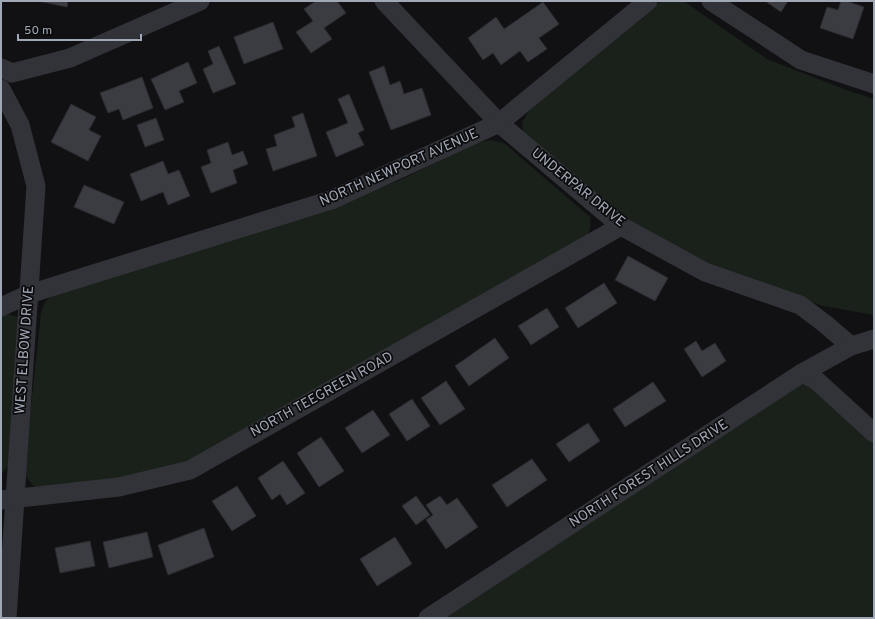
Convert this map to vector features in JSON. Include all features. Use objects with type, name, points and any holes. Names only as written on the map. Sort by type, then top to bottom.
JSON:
[{"type":"street","points":[[1,68],[12,73],[70,58],[200,1]]},
{"type":"street","name":"UNDERPAR DRIVE","points":[[384,1],[499,123],[621,226],[705,272],[800,305],[851,346]]},
{"type":"street","name":"NORTH NEWPORT AVENUE","points":[[1,307],[29,294],[331,200],[499,123],[648,1]]},
{"type":"street","points":[[711,1],[801,60],[874,84]]},
{"type":"street","name":"WEST ELBOW DRIVE","points":[[1,89],[20,125],[36,186],[29,294],[8,500],[6,618]]},
{"type":"street","name":"NORTH TEEGREEN ROAD","points":[[8,500],[119,487],[190,470],[621,226]]},
{"type":"street","name":"NORTH FOREST HILLS DRIVE","points":[[428,618],[802,373],[851,346],[874,339]]},
{"type":"street","points":[[802,373],[816,380],[874,433]]},
{"type":"shaded area","points":[[663,1],[685,2],[767,59],[874,99],[874,315],[823,306],[761,285],[689,257],[635,226],[523,133],[522,123],[536,102],[656,4]]},
{"type":"shaded area","points":[[490,140],[504,143],[590,217],[590,229],[585,239],[193,459],[158,471],[125,479],[35,487],[29,481],[26,473],[25,461],[41,313],[45,302],[56,292],[338,203],[398,181],[468,147]]},
{"type":"shaded area","points":[[9,314],[20,318],[8,466],[1,474],[1,316]]},
{"type":"shaded area","points":[[802,379],[874,432],[874,618],[439,618]]},
{"type":"building","points":[[38,1],[68,1],[67,7]]},
{"type":"building","points":[[316,1],[337,1],[346,13],[324,28],[332,39],[311,53],[296,32],[313,21],[304,9]]},
{"type":"building","points":[[765,1],[788,1],[781,12]]},
{"type":"building","points":[[841,1],[846,1],[864,7],[853,39],[820,28],[827,7],[838,10]]},
{"type":"building","points":[[543,2],[559,24],[539,38],[547,49],[528,62],[520,51],[501,65],[493,53],[483,60],[468,38],[496,17],[504,29]]},
{"type":"building","points":[[273,22],[283,49],[244,64],[234,37]]},
{"type":"building","points":[[219,46],[236,84],[213,93],[203,69],[213,64],[208,51]]},
{"type":"building","points":[[188,62],[197,83],[179,91],[184,102],[165,110],[151,79]]},
{"type":"building","points":[[384,66],[390,85],[400,81],[404,94],[422,88],[431,115],[391,130],[369,72]]},
{"type":"building","points":[[142,77],[153,108],[123,120],[119,109],[108,113],[100,93]]},
{"type":"building","points":[[349,94],[364,130],[358,133],[364,145],[336,157],[326,132],[348,123],[338,99]]},
{"type":"building","points":[[71,104],[96,117],[89,130],[101,136],[88,161],[51,142]]},
{"type":"building","points":[[303,113],[317,156],[273,171],[266,149],[277,146],[274,135],[295,127],[292,117]]},
{"type":"building","points":[[156,118],[164,140],[145,147],[137,125]]},
{"type":"building","points":[[228,142],[232,155],[243,151],[248,164],[233,170],[237,183],[211,193],[201,167],[211,163],[207,150]]},
{"type":"building","points":[[163,161],[168,174],[179,170],[190,196],[168,205],[163,192],[141,201],[130,174]]},
{"type":"building","points":[[84,185],[124,202],[114,224],[74,207]]},
{"type":"building","points":[[628,256],[668,278],[655,301],[615,280]]},
{"type":"building","points":[[604,283],[617,303],[578,328],[565,308]]},
{"type":"building","points":[[547,308],[559,327],[531,345],[518,326]]},
{"type":"building","points":[[495,338],[509,358],[469,386],[455,366]]},
{"type":"building","points":[[696,341],[702,351],[715,343],[726,361],[702,377],[684,349]]},
{"type":"building","points":[[446,381],[465,409],[440,425],[421,398]]},
{"type":"building","points":[[653,382],[666,401],[625,427],[613,409]]},
{"type":"building","points":[[412,399],[430,426],[407,441],[389,414]]},
{"type":"building","points":[[373,410],[390,435],[362,453],[345,428]]},
{"type":"building","points":[[588,423],[600,441],[569,462],[556,444]]},
{"type":"building","points":[[321,437],[344,471],[319,487],[297,453]]},
{"type":"building","points":[[532,459],[547,480],[507,507],[492,485]]},
{"type":"building","points":[[283,461],[305,493],[287,505],[280,494],[272,500],[258,478]]},
{"type":"building","points":[[237,486],[256,516],[232,531],[212,501]]},
{"type":"building","points":[[416,496],[430,515],[416,525],[402,506]]},
{"type":"building","points":[[440,496],[447,505],[457,498],[478,527],[446,549],[426,520],[433,515],[426,505]]},
{"type":"building","points":[[204,528],[214,557],[168,575],[158,545]]},
{"type":"building","points":[[147,532],[153,557],[109,568],[103,542]]},
{"type":"building","points":[[395,537],[412,564],[377,586],[360,559]]},
{"type":"building","points":[[90,541],[95,566],[60,573],[55,548]]}]
